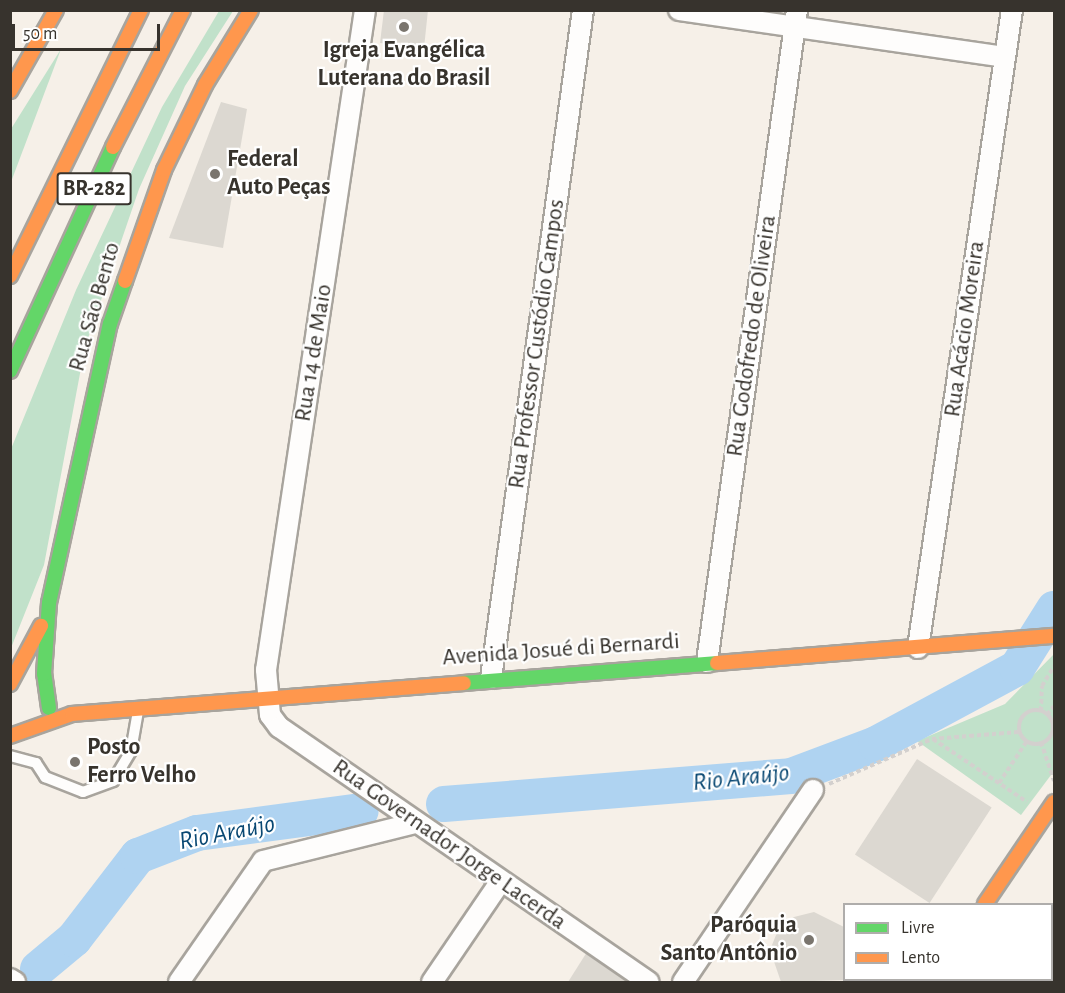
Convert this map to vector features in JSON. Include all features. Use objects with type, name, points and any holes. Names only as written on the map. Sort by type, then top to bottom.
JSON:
[{"type":"main road","points":[[10,91],[56,10]]},
{"type":"main road","name":"BR-282","points":[[10,276],[78,132],[141,10]]},
{"type":"main road","name":"BR-282","points":[[10,371],[120,131],[183,10]]},
{"type":"main road","name":"Rua São Bento","points":[[49,708],[44,675],[49,603],[91,404],[129,262],[205,85],[251,10]]},
{"type":"main road","points":[[78,132],[93,71]]},
{"type":"main road","name":"Rua São Bento","points":[[11,682],[49,603]]},
{"type":"main road","name":"Avenida Josué di Bernardi","points":[[10,736],[72,714],[491,678],[1048,637]]},
{"type":"main road","name":"Avenida Josué di Bernardi","points":[[32,705],[72,714]]},
{"type":"main road","points":[[986,903],[1052,812]]},
{"type":"street","name":"Rua 14 de Maio","points":[[266,696],[365,10]]},
{"type":"street","name":"Rua Professor Custódio Campos","points":[[491,678],[583,10]]},
{"type":"street","points":[[679,10],[796,19],[1005,57]]},
{"type":"street","name":"Rua Acácio Moreira","points":[[918,648],[1012,10]]},
{"type":"street","name":"Rua Godofredo de Oliveira","points":[[707,662],[796,19]]},
{"type":"street","name":"Rua Governador Jorge Lacerda","points":[[266,696],[279,727],[648,982]]},
{"type":"street","points":[[682,982],[813,790]]},
{"type":"street","points":[[179,982],[262,861],[415,823]]},
{"type":"street","points":[[432,982],[501,881]]},
{"type":"street","points":[[10,979],[15,982]]},
{"type":"lane","points":[[10,756],[36,763],[45,777],[82,792],[113,781],[131,751],[138,708]]},
{"type":"path","points":[[1041,711],[1042,686],[1054,666]]},
{"type":"path","points":[[1047,715],[1054,706]]},
{"type":"path","points":[[1041,711],[1053,720],[1051,733],[1041,742],[1027,741],[1020,732],[1024,714],[1041,711]]},
{"type":"path","points":[[813,790],[933,739],[1020,732]]},
{"type":"path","points":[[933,739],[999,783],[1052,812]]},
{"type":"path","points":[[999,783],[1027,741]]},
{"type":"path","points":[[1041,742],[1054,781]]},
{"type":"green space","points":[[219,11],[233,11],[185,86],[139,189],[85,347],[44,565],[11,648],[11,449],[76,290],[162,107]]},
{"type":"green space","points":[[61,49],[11,182],[11,129]]},
{"type":"green space","points":[[1054,654],[1054,771],[1021,815],[917,741],[1005,704]]},
{"type":"building","name":"Igreja Evangélica Luterana do Brasil","points":[[384,10],[428,10],[424,48],[380,43]]},
{"type":"building","name":"Federal Auto Peças","points":[[221,102],[247,109],[223,248],[169,238]]},
{"type":"building","points":[[917,759],[992,807],[929,903],[855,855]]},
{"type":"building","name":"Paróquia Santo Antônio","points":[[814,912],[843,926],[843,980],[781,982],[770,950],[778,930],[794,917]]},
{"type":"building","points":[[587,952],[630,982],[568,982]]},
{"type":"waterway","name":"Rio Araújo","points":[[444,804],[791,776],[876,744],[1017,668],[1054,609]]},
{"type":"waterway","name":"Rio Araújo","points":[[38,969],[74,939],[138,856],[197,833],[361,811]]},
{"type":"traffic: fast","points":[[10,371],[113,147]]},
{"type":"traffic: fast","points":[[49,708],[44,674],[49,603],[110,324],[125,281]]},
{"type":"traffic: fast","points":[[464,683],[717,663]]},
{"type":"traffic: slow","points":[[10,91],[56,10]]},
{"type":"traffic: slow","points":[[10,276],[141,10]]},
{"type":"traffic: slow","points":[[113,147],[183,10]]},
{"type":"traffic: slow","points":[[125,281],[164,170],[205,85],[251,10]]},
{"type":"traffic: slow","points":[[10,684],[41,626]]},
{"type":"traffic: slow","points":[[717,663],[1054,636]]},
{"type":"traffic: slow","points":[[10,736],[72,714],[464,683]]},
{"type":"traffic: slow","points":[[986,903],[1054,802]]},
{"type":"place","name":"Igreja Evangélica Luterana do Brasil","points":[[404,27]]},
{"type":"place","name":"Federal Auto Peças","points":[[215,174]]},
{"type":"place","name":"Posto Ferro Velho","points":[[75,762]]},
{"type":"place","name":"Paróquia Santo Antônio","points":[[809,940]]}]
